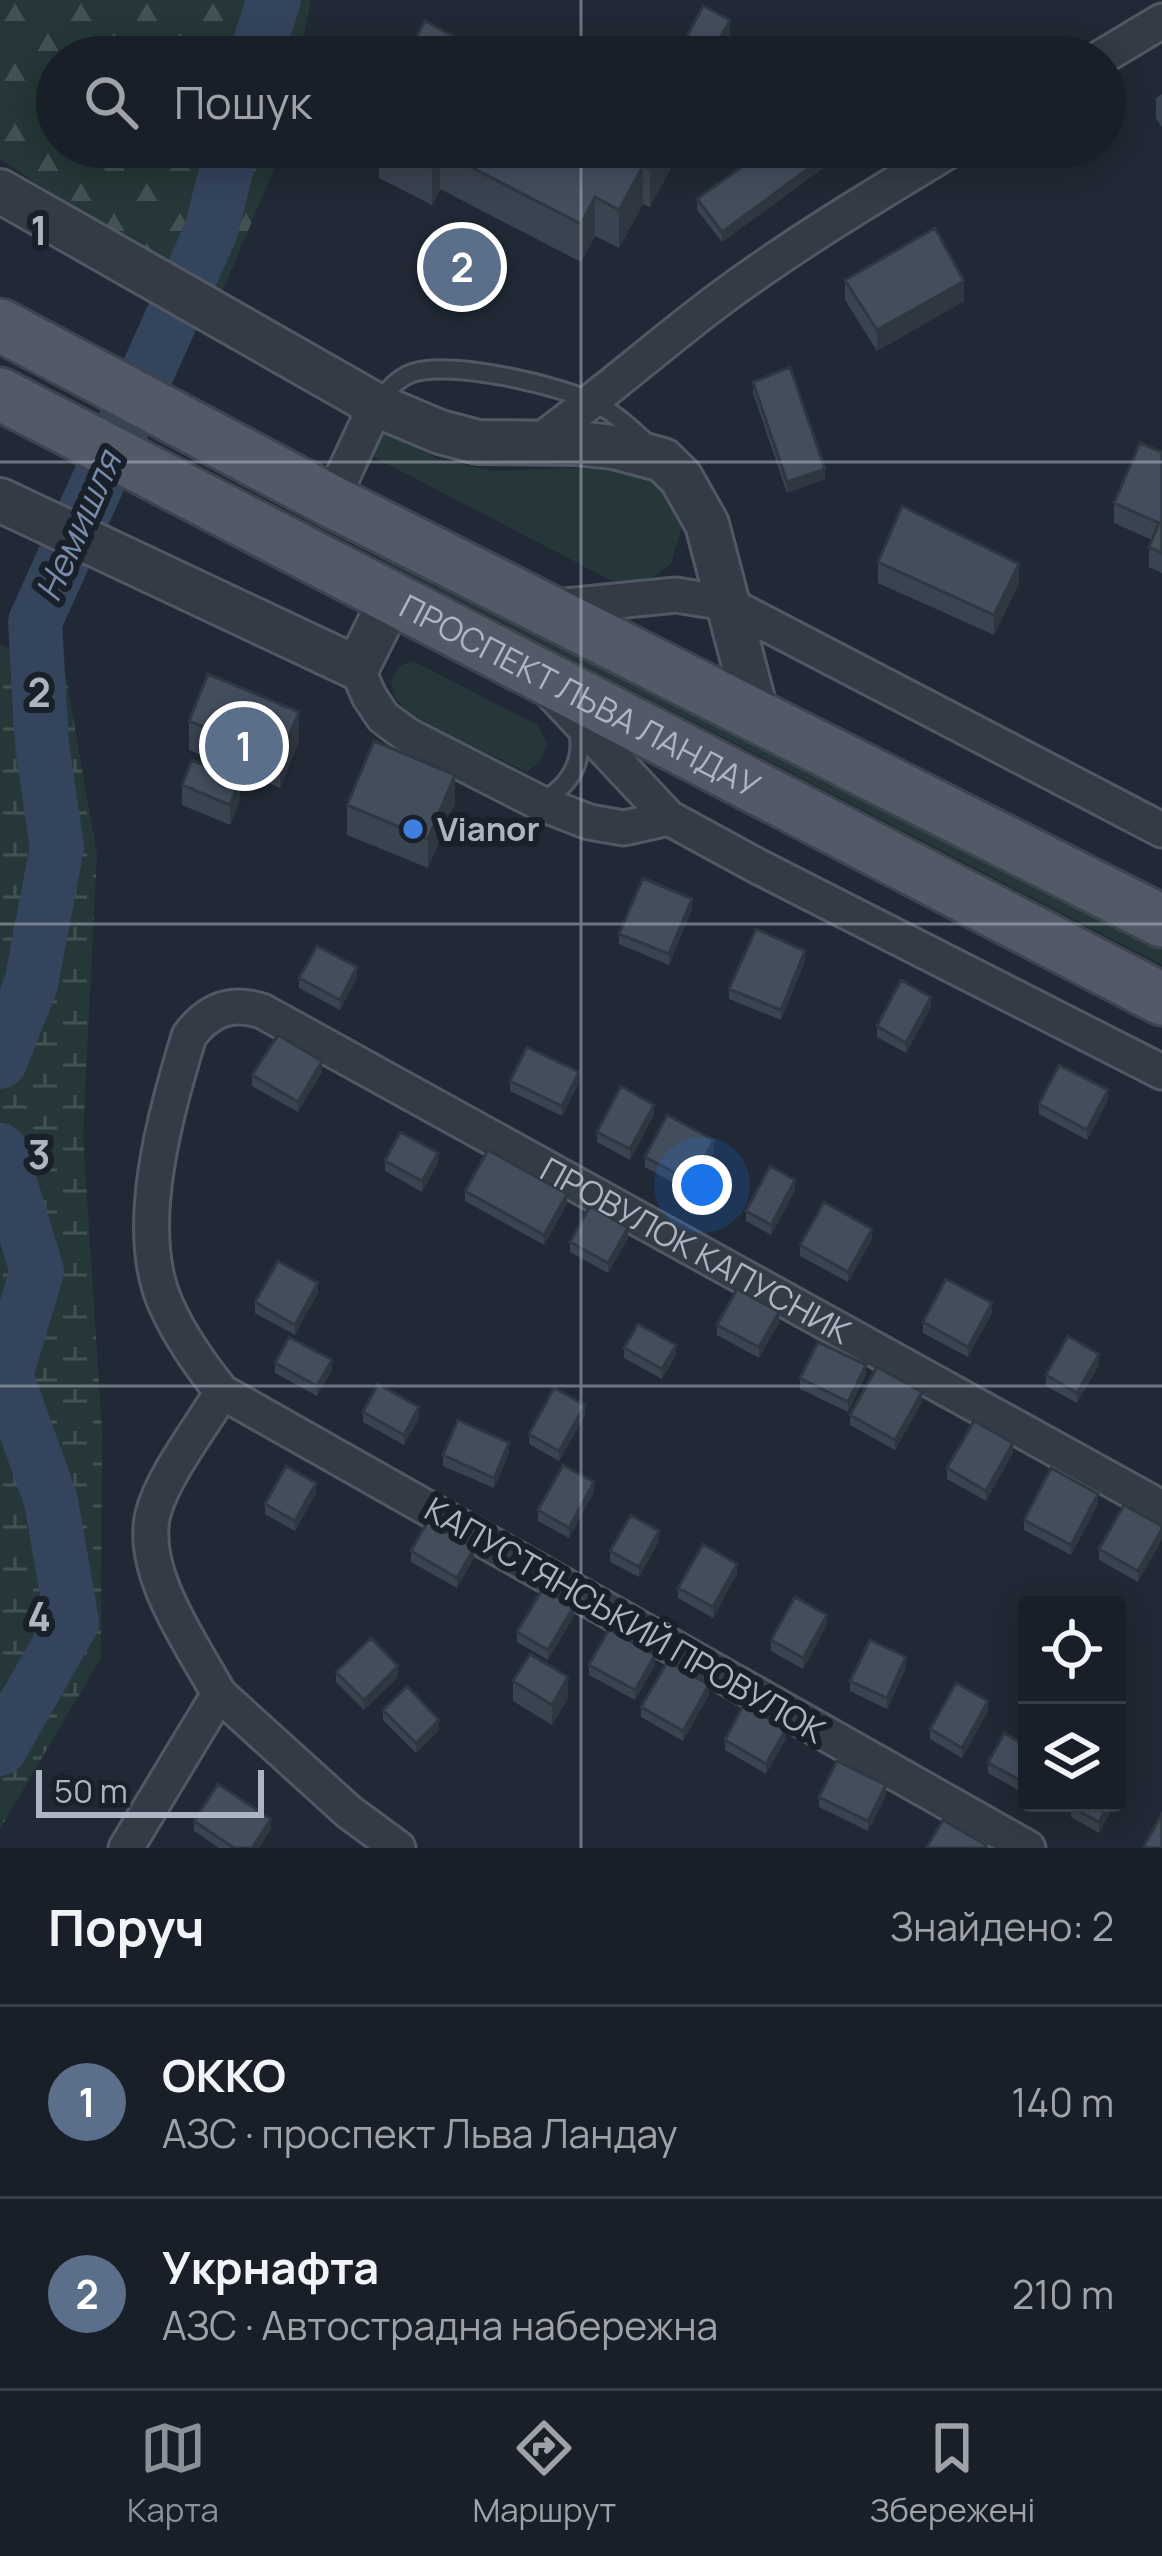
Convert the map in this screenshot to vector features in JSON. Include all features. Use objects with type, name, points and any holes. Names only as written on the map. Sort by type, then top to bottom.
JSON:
[{"type":"main road","name":"ПРОСПЕКТ ЛЬВА ЛАНДАУ","points":[[0,325],[331,501],[1162,921]]},
{"type":"main road","name":"ПРОСПЕКТ ЛЬВА ЛАНДАУ","points":[[0,394],[1162,999]]},
{"type":"main road","points":[[307,554],[331,501]]},
{"type":"street","points":[[1126,43],[1162,21]]},
{"type":"street","points":[[536,444],[715,303],[921,168]]},
{"type":"street","points":[[0,191],[376,405],[440,433],[478,442],[614,447],[663,460],[688,489],[707,524],[757,715]]},
{"type":"street","points":[[331,501],[376,405]]},
{"type":"street","points":[[6,503],[357,668],[382,717],[406,735],[540,802],[589,822],[624,828],[669,818]]},
{"type":"street","points":[[545,608],[676,595],[726,603],[1162,830]]},
{"type":"street","points":[[357,668],[392,598]]},
{"type":"street","points":[[531,671],[669,818],[1162,1072]]},
{"type":"street","name":"ПРОВУЛОК КАПУСНИК","points":[[222,1392],[164,1304],[150,1238],[155,1171],[189,1036],[213,1012],[246,1006],[1162,1508]]},
{"type":"street","points":[[222,1392],[154,1512],[150,1541],[155,1570],[219,1694],[349,1812],[398,1848]]},
{"type":"street","name":"КАПУСТЯНСЬКИЙ ПРОВУЛОК","points":[[222,1392],[1028,1848]]},
{"type":"street","points":[[126,1848],[219,1694]]},
{"type":"lane","points":[[376,405],[395,383],[413,373],[454,371],[514,378],[593,402],[663,460]]},
{"type":"lane","points":[[540,802],[558,792],[577,766],[580,736],[575,717]]},
{"type":"green space","points":[[0,0],[311,0],[303,36],[36,36],[36,168],[274,168],[221,295],[111,232],[0,159]]},
{"type":"green space","points":[[381,431],[439,459],[494,471],[641,470],[673,494],[683,522],[671,564],[650,579],[612,581],[368,454]]},
{"type":"green space","points":[[370,544],[1162,949],[1162,965],[387,563],[370,552]]},
{"type":"green space","points":[[0,645],[65,671],[97,855],[83,1135],[102,1429],[101,1658],[0,1829]]},
{"type":"green space","points":[[413,661],[538,725],[547,744],[541,761],[527,772],[415,720],[396,699],[391,681],[399,666]]},
{"type":"building","points":[[703,6],[730,20],[721,36],[687,36]]},
{"type":"building","points":[[425,21],[453,36],[417,36]]},
{"type":"building","points":[[473,168],[642,168],[619,210],[595,197],[581,224]]},
{"type":"building","points":[[740,168],[809,168],[722,232],[697,199]]},
{"type":"building","points":[[935,228],[964,281],[877,330],[845,280]]},
{"type":"building","points":[[790,367],[825,469],[787,482],[753,382]]},
{"type":"building","points":[[1140,443],[1162,452],[1162,553],[1149,547],[1159,523],[1114,503]]},
{"type":"building","points":[[902,506],[1019,564],[994,615],[878,562]]},
{"type":"building","points":[[208,674],[299,712],[280,758],[189,721]]},
{"type":"building","points":[[374,741],[455,775],[428,839],[347,805]]},
{"type":"building","points":[[192,760],[240,780],[230,805],[182,785]]},
{"type":"building","points":[[643,878],[692,899],[669,954],[619,934]]},
{"type":"building","points":[[756,929],[805,951],[781,1010],[729,989]]},
{"type":"building","points":[[317,946],[357,967],[340,1000],[299,978]]},
{"type":"building","points":[[901,980],[931,997],[906,1043],[877,1026]]},
{"type":"building","points":[[278,1035],[322,1061],[298,1102],[252,1075]]},
{"type":"building","points":[[527,1047],[579,1072],[562,1106],[510,1081]]},
{"type":"building","points":[[1059,1065],[1108,1090],[1087,1130],[1039,1104]]},
{"type":"building","points":[[621,1086],[654,1105],[630,1149],[597,1132]]},
{"type":"building","points":[[667,1115],[714,1140],[692,1182],[645,1157]]},
{"type":"building","points":[[400,1132],[438,1153],[422,1181],[385,1161]]},
{"type":"building","points":[[488,1150],[567,1194],[544,1235],[465,1191]]},
{"type":"building","points":[[770,1166],[795,1180],[771,1225],[746,1211]]},
{"type":"building","points":[[824,1202],[872,1229],[848,1272],[800,1245]]},
{"type":"building","points":[[590,1206],[628,1228],[608,1263],[570,1242]]},
{"type":"building","points":[[278,1261],[318,1283],[295,1325],[255,1302]]},
{"type":"building","points":[[946,1279],[992,1303],[968,1347],[923,1322]]},
{"type":"building","points":[[737,1289],[779,1312],[759,1347],[717,1325]]},
{"type":"building","points":[[638,1324],[676,1345],[662,1369],[624,1348]]},
{"type":"building","points":[[1068,1336],[1099,1354],[1077,1393],[1046,1375]]},
{"type":"building","points":[[289,1337],[332,1360],[317,1386],[275,1363]]},
{"type":"building","points":[[818,1342],[866,1365],[848,1402],[800,1378]]},
{"type":"building","points":[[877,1367],[922,1392],[895,1440],[850,1415]]},
{"type":"building","points":[[378,1384],[419,1407],[404,1435],[363,1412]]},
{"type":"building","points":[[554,1388],[585,1405],[559,1451],[529,1434]]},
{"type":"building","points":[[458,1420],[509,1443],[494,1478],[443,1455]]},
{"type":"building","points":[[974,1421],[1013,1443],[986,1491],[947,1468]]},
{"type":"building","points":[[563,1465],[594,1482],[569,1528],[538,1510]]},
{"type":"building","points":[[286,1466],[316,1483],[295,1521],[265,1504]]},
{"type":"building","points":[[1051,1468],[1098,1494],[1071,1545],[1024,1520]]},
{"type":"building","points":[[1124,1505],[1162,1526],[1138,1571],[1099,1549]]},
{"type":"building","points":[[631,1515],[659,1531],[639,1567],[610,1551]]},
{"type":"building","points":[[428,1521],[474,1548],[457,1578],[411,1551]]},
{"type":"building","points":[[703,1544],[737,1564],[713,1607],[678,1588]]},
{"type":"building","points":[[543,1588],[574,1606],[548,1650],[517,1632]]},
{"type":"building","points":[[795,1597],[827,1615],[803,1658],[771,1640]]},
{"type":"building","points":[[609,1629],[655,1655],[635,1690],[589,1665]]},
{"type":"building","points":[[371,1638],[398,1666],[364,1700],[336,1672]]},
{"type":"building","points":[[870,1640],[906,1657],[887,1698],[850,1681]]},
{"type":"building","points":[[530,1654],[568,1677],[552,1705],[513,1681]]},
{"type":"building","points":[[668,1661],[709,1685],[683,1731],[641,1707]]},
{"type":"building","points":[[956,1683],[988,1701],[962,1748],[930,1729]]},
{"type":"building","points":[[407,1686],[439,1720],[416,1743],[383,1710]]},
{"type":"building","points":[[744,1704],[786,1729],[766,1764],[725,1740]]},
{"type":"building","points":[[1004,1733],[1018,1741],[1018,1779],[988,1763]]},
{"type":"building","points":[[837,1761],[886,1785],[868,1821],[819,1797]]},
{"type":"building","points":[[218,1784],[271,1819],[252,1848],[234,1848],[194,1821]]},
{"type":"building","points":[[1080,1812],[1104,1812],[1099,1822]]},
{"type":"building","points":[[1162,1814],[1162,1848],[1147,1848],[1144,1846]]},
{"type":"building","points":[[943,1820],[986,1845],[926,1848]]},
{"type":"waterway","name":"Немишля","points":[[262,36],[274,0]]},
{"type":"waterway","name":"Немишля","points":[[0,1062],[31,984],[57,847],[42,745],[35,622],[211,231],[227,168]]},
{"type":"waterway","name":"Немишля","points":[[0,1150],[37,1271],[6,1375],[51,1501],[72,1622],[0,1749]]},
{"type":"place","name":"Укрнафта","points":[[462,267]]},
{"type":"place","name":"ОККО","points":[[244,746]]},
{"type":"place","name":"Vianor","points":[[413,829]]}]
